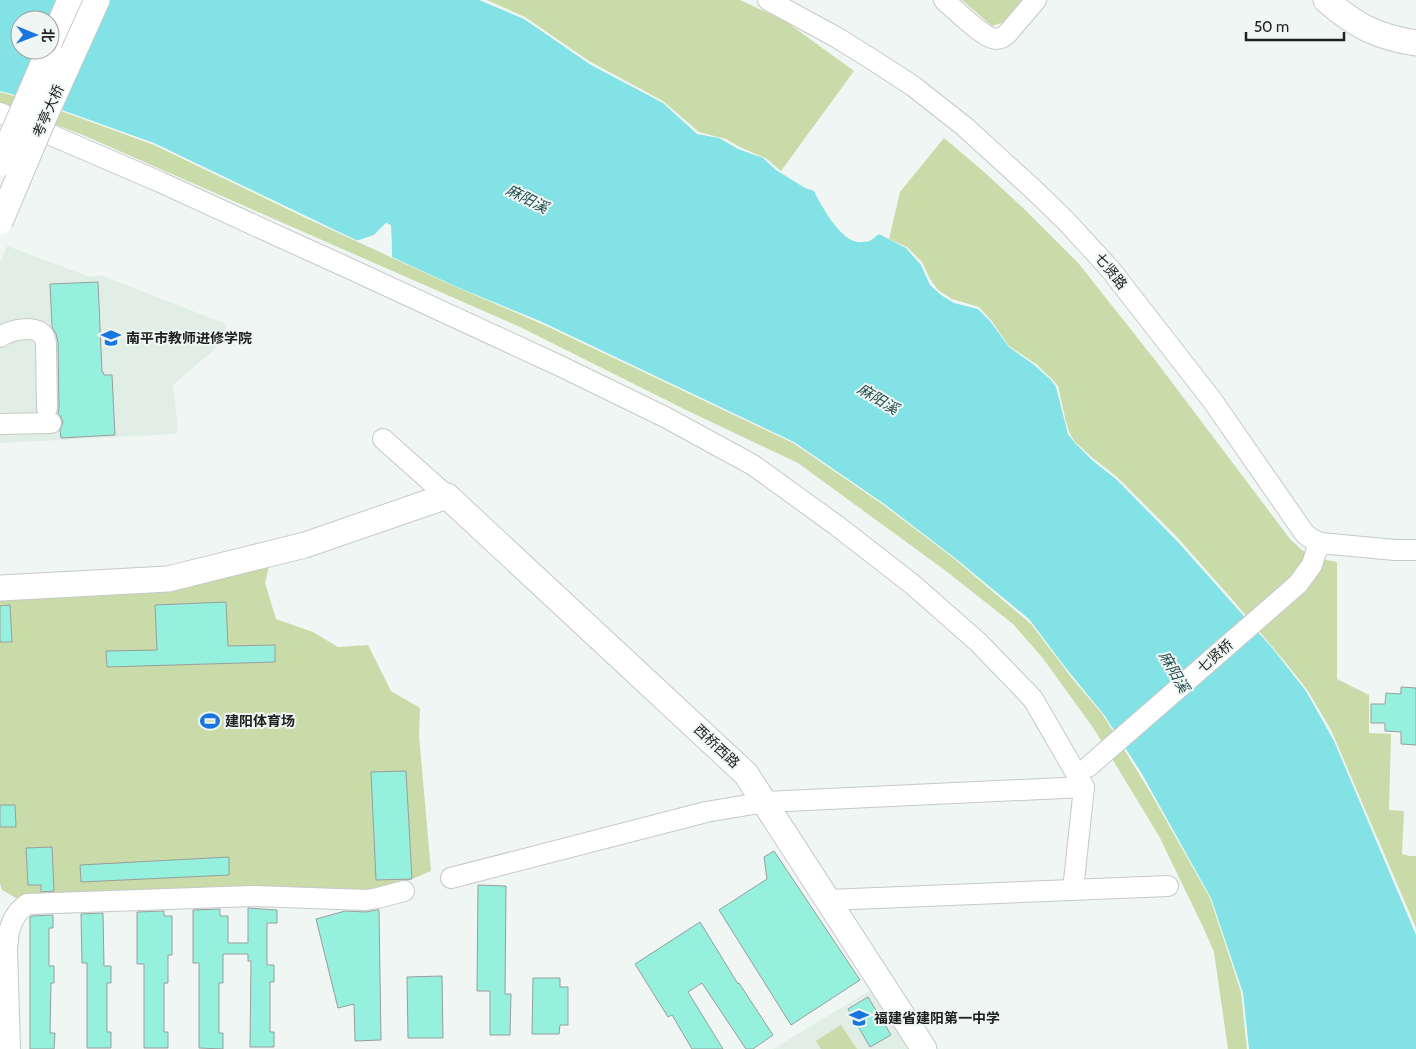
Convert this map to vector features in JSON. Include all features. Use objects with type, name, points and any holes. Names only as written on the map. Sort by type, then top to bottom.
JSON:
[{"type":"main road","name":"考亭大桥","points":[[60,23],[70,0]]},
{"type":"main road","name":"考亭大桥","points":[[0,222],[97,0]]},
{"type":"main road","points":[[1326,0],[1356,23],[1386,38],[1416,43]]},
{"type":"main road","points":[[1345,0],[1361,13],[1375,20],[1404,31],[1416,33]]},
{"type":"main road","name":"考亭大桥","points":[[0,164],[44,60]]},
{"type":"main road","points":[[0,588],[168,579],[305,545],[447,496]]},
{"type":"main road","name":"西桥西路","points":[[447,496],[746,774],[924,1049]]},
{"type":"street","name":"七贤路","points":[[768,0],[836,37],[912,86],[965,127],[1066,221],[1110,269],[1212,400],[1305,534],[1320,544]]},
{"type":"street","points":[[944,0],[987,35],[997,39],[1004,37],[1036,0]]},
{"type":"street","points":[[0,113],[160,182],[558,365],[665,417],[753,465],[836,525],[912,584],[978,642],[1033,700],[1084,787],[1073,890]]},
{"type":"street","points":[[0,337],[14,331],[31,329],[37,330],[44,336],[49,415],[0,424]]},
{"type":"street","points":[[383,439],[447,496]]},
{"type":"street","points":[[1320,544],[1416,550]]},
{"type":"street","name":"七贤桥","points":[[1088,767],[1298,584],[1312,565],[1314,555],[1320,544]]},
{"type":"street","points":[[451,878],[706,812],[765,802],[1084,787]]},
{"type":"street","points":[[828,900],[1168,886]]},
{"type":"street","points":[[10,1049],[7,949],[9,931],[13,920],[27,904],[223,896],[366,900],[404,891]]},
{"type":"shaded area","name":"南平市教师进修学院","points":[[7,246],[90,277],[100,275],[224,323],[226,328],[217,347],[173,385],[178,429],[175,434],[0,443],[0,263]]},
{"type":"shaded area","name":"福建省建阳第一中学","points":[[874,988],[913,1049],[773,1049]]},
{"type":"green space","points":[[487,0],[740,0],[785,21],[854,71],[781,171],[767,159],[726,139],[699,132],[663,101],[589,61],[525,17]]},
{"type":"green space","points":[[962,0],[1025,0],[1007,21],[992,26]]},
{"type":"green space","points":[[0,92],[39,103],[154,145],[308,219],[542,324],[793,443],[882,504],[952,557],[1031,624],[1071,677],[1103,715],[1150,792],[1210,898],[1241,992],[1247,1049],[1228,1049],[1214,952],[1159,836],[1094,729],[1042,657],[1013,624],[946,571],[798,463],[684,409],[520,327],[83,135],[0,104]]},
{"type":"green space","points":[[944,138],[1021,206],[1079,264],[1155,360],[1290,539],[1311,555],[1337,562],[1337,679],[1369,695],[1369,733],[1391,734],[1389,810],[1404,811],[1402,854],[1416,856],[1416,928],[1331,730],[1308,691],[1231,598],[1177,537],[1117,477],[1075,442],[1066,422],[1058,386],[1051,378],[1036,364],[1009,346],[991,320],[979,307],[952,299],[938,290],[922,262],[907,247],[889,239],[900,192]]},
{"type":"green space","name":"建阳体育场","points":[[269,566],[265,583],[276,619],[313,632],[338,647],[368,645],[391,691],[420,708],[419,735],[431,871],[376,894],[253,889],[16,898],[2,890],[0,883],[0,599]]},
{"type":"green space","points":[[841,1025],[857,1049],[821,1049],[816,1041]]},
{"type":"water","name":"麻阳溪","points":[[0,0],[479,0],[524,19],[591,65],[663,103],[697,134],[719,138],[738,149],[763,158],[776,170],[805,188],[814,191],[836,227],[848,238],[857,242],[866,242],[879,234],[906,248],[921,265],[930,285],[954,303],[978,309],[990,321],[1009,347],[1051,380],[1056,387],[1068,434],[1075,443],[1093,461],[1116,479],[1178,542],[1273,649],[1306,691],[1334,741],[1416,935],[1416,1049],[1249,1049],[1243,993],[1211,898],[1142,774],[1105,716],[1029,619],[955,558],[883,503],[794,442],[540,321],[457,287],[392,257],[391,226],[386,223],[374,235],[358,241],[154,143],[34,100],[0,91]]},
{"type":"pier","points":[[386,223],[391,225],[392,258],[390,257],[389,227],[387,226],[375,237],[360,243],[356,241],[374,235]]},
{"type":"building","points":[[98,282],[102,372],[104,375],[112,375],[115,435],[61,438],[60,430],[63,422],[58,413],[58,343],[52,327],[50,284]]},
{"type":"building","points":[[226,602],[228,646],[275,645],[275,662],[107,667],[106,651],[157,650],[155,605]]},
{"type":"building","points":[[10,605],[12,642],[0,642],[0,606]]},
{"type":"building","points":[[1401,687],[1416,688],[1416,745],[1401,744],[1401,732],[1385,731],[1385,723],[1371,723],[1371,704],[1385,704],[1386,693],[1401,694]]},
{"type":"building","points":[[406,771],[412,879],[376,880],[371,772]]},
{"type":"building","points":[[0,805],[15,805],[16,827],[0,827]]},
{"type":"building","points":[[52,847],[54,891],[41,892],[41,885],[28,885],[26,848]]},
{"type":"building","points":[[774,851],[860,980],[791,1025],[719,910],[767,879],[764,857]]},
{"type":"building","points":[[229,857],[229,875],[81,882],[80,865]]},
{"type":"building","points":[[478,885],[506,886],[505,994],[511,994],[510,1035],[490,1035],[490,991],[477,991]]},
{"type":"building","points":[[248,908],[277,910],[277,923],[267,923],[267,965],[274,965],[274,982],[270,982],[270,1032],[274,1032],[274,1047],[250,1047],[251,961],[248,961],[248,954],[223,954],[223,983],[219,983],[219,1033],[223,1033],[223,1049],[199,1048],[199,963],[193,963],[193,910],[220,909],[220,916],[228,916],[228,943],[248,943]]},
{"type":"building","points":[[379,910],[381,1040],[355,1041],[354,1004],[338,1008],[316,919],[345,911],[366,912]]},
{"type":"building","points":[[164,911],[164,916],[172,916],[172,955],[168,955],[168,983],[164,983],[164,1032],[168,1032],[168,1048],[144,1048],[144,964],[137,964],[137,912]]},
{"type":"building","points":[[103,913],[104,966],[111,966],[111,983],[107,983],[107,1032],[111,1032],[111,1048],[87,1048],[87,963],[82,963],[81,914]]},
{"type":"building","points":[[53,915],[53,928],[49,928],[49,966],[54,966],[54,983],[51,983],[50,1033],[55,1033],[54,1049],[30,1049],[30,917]]},
{"type":"building","points":[[700,922],[738,984],[773,1035],[753,1049],[746,1049],[702,983],[688,992],[723,1049],[692,1049],[672,1015],[668,1017],[635,964]]},
{"type":"building","points":[[442,976],[443,1038],[408,1038],[407,977]]},
{"type":"building","points":[[533,978],[560,978],[560,987],[568,987],[568,1025],[560,1025],[559,1034],[532,1034]]},
{"type":"building","points":[[868,997],[891,1035],[870,1047],[848,1009]]},
{"type":"place","name":"南平市教师进修学院","points":[[111,338]]},
{"type":"place","name":"建阳体育场","points":[[210,721]]},
{"type":"place","name":"福建省建阳第一中学","points":[[859,1018]]}]
